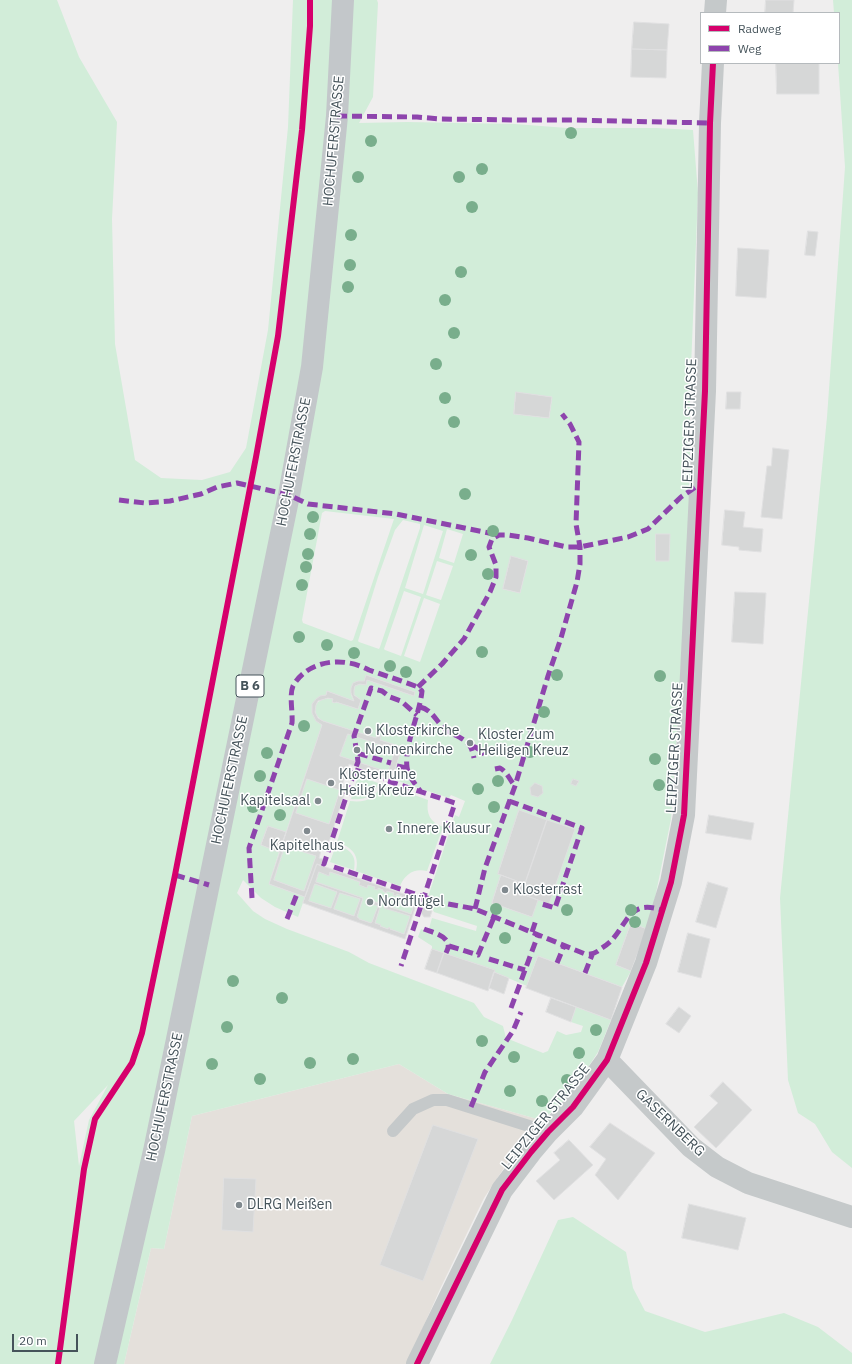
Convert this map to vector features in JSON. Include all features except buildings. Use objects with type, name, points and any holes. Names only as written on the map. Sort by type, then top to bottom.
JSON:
[{"type":"main road","name":"HOCHUFERSTRASSE","points":[[105,1364],[154,1152],[289,495],[312,367],[337,116],[343,0]]},
{"type":"street","points":[[715,12],[716,0]]},
{"type":"street","name":"LEIPZIGER STRASSE","points":[[416,1364],[502,1190],[548,1132],[573,1107],[607,1060],[646,963],[671,882],[684,815],[705,391],[709,131],[713,64]]},
{"type":"street","name":"GASERNBERG","points":[[607,1060],[691,1147],[717,1167],[748,1182],[852,1217]]},
{"type":"lane","points":[[393,1131],[413,1109],[433,1100],[447,1100],[548,1132]]},
{"type":"shaded area","points":[[399,1064],[448,1094],[541,1120],[518,1147],[484,1198],[440,1289],[407,1364],[124,1364],[151,1248],[164,1249],[192,1116]]},
{"type":"green space","points":[[0,0],[57,0],[79,57],[117,122],[112,219],[115,344],[135,460],[161,478],[202,480],[230,472],[246,448],[268,330],[288,127],[293,0],[377,0],[373,97],[359,123],[407,122],[515,124],[567,128],[657,128],[693,130],[698,193],[690,393],[690,508],[671,819],[654,903],[647,929],[631,923],[616,965],[631,971],[622,987],[538,956],[527,986],[494,972],[494,970],[432,949],[432,946],[418,937],[421,929],[428,932],[432,918],[476,931],[477,926],[434,912],[432,908],[435,900],[428,897],[455,815],[459,817],[465,801],[451,795],[449,798],[392,779],[402,747],[380,740],[381,736],[377,735],[376,738],[323,721],[318,717],[315,709],[316,705],[322,699],[327,698],[333,699],[332,702],[358,709],[361,700],[354,695],[355,686],[360,684],[366,685],[367,680],[414,696],[415,692],[366,675],[364,681],[356,682],[352,687],[351,694],[354,701],[327,691],[326,695],[320,697],[313,704],[312,708],[315,717],[322,725],[286,832],[268,826],[261,845],[279,852],[269,884],[305,897],[298,917],[275,907],[261,898],[243,880],[237,893],[253,911],[265,919],[287,929],[349,952],[369,963],[474,1003],[484,1017],[503,1026],[506,1038],[543,1053],[548,1051],[557,1031],[566,1035],[581,1032],[583,1026],[571,1022],[576,1007],[611,1020],[598,1052],[565,1102],[541,1120],[448,1094],[399,1064],[192,1116],[164,1249],[151,1248],[124,1364],[0,1364]],"holes":[[[516,393],[552,397],[549,418],[514,414]],[[325,511],[394,519],[353,640],[351,641],[303,623],[302,620],[322,513]],[[403,520],[420,524],[420,528],[379,649],[358,641],[378,577],[395,530]],[[424,525],[443,531],[423,594],[405,588]],[[447,529],[463,534],[454,563],[439,558]],[[511,557],[528,561],[520,593],[503,589]],[[437,561],[453,566],[441,600],[426,595]],[[404,591],[421,597],[401,656],[384,649]],[[424,598],[440,604],[420,662],[404,656]],[[519,811],[530,886],[532,917],[492,903],[501,875],[498,874]],[[108,1085],[89,1120],[79,1166],[74,1121]]]},
{"type":"green space","points":[[833,0],[852,0],[852,1168],[832,1152],[815,1124],[798,1113],[788,1080],[780,898],[827,417],[845,167],[838,64],[840,64],[840,12],[834,12]]},
{"type":"green space","points":[[348,734],[395,750],[388,772],[340,756]]},
{"type":"green space","points":[[358,776],[378,783],[374,792],[368,797],[351,799]]},
{"type":"green space","points":[[307,779],[340,790],[329,824],[296,813]]},
{"type":"green space","points":[[381,783],[428,800],[428,813],[430,817],[435,823],[443,827],[427,871],[418,870],[410,873],[404,878],[400,886],[356,871],[357,860],[353,852],[346,846],[337,842],[350,801],[370,799],[377,793]]},
{"type":"green space","points":[[336,845],[345,848],[351,853],[355,865],[354,870],[330,862]]},
{"type":"green space","points":[[285,846],[316,856],[304,891],[274,880]]},
{"type":"green space","points":[[319,872],[329,875],[330,872],[360,882],[359,885],[367,888],[368,885],[375,887],[374,889],[377,890],[378,888],[386,893],[387,891],[394,893],[393,895],[396,896],[397,894],[402,896],[402,898],[411,901],[412,899],[415,901],[411,914],[385,905],[384,907],[410,916],[404,934],[375,923],[381,904],[367,899],[378,906],[372,922],[359,919],[357,917],[363,898],[316,882]]},
{"type":"green space","points":[[315,884],[337,892],[331,908],[309,901]]},
{"type":"green space","points":[[340,893],[360,899],[354,916],[334,909]]},
{"type":"green space","points":[[573,1217],[626,1252],[633,1288],[645,1311],[705,1332],[784,1313],[818,1327],[852,1353],[852,1364],[490,1364],[558,1220]]},
{"type":"marked path","points":[[337,116],[710,123]]},
{"type":"marked path","points":[[475,909],[485,868],[515,786],[577,582],[580,564],[580,547],[576,524],[579,442],[570,424],[562,414]]},
{"type":"marked path","points":[[119,500],[145,503],[170,501],[201,494],[217,487],[237,483],[289,495],[308,504],[396,514],[499,535]]},
{"type":"marked path","points":[[418,687],[442,664],[464,639],[490,592],[496,577],[496,565],[489,547],[492,539],[499,535],[508,535],[567,547],[580,547],[628,537],[648,529],[681,497],[700,484]]},
{"type":"marked path","points":[[252,898],[249,848],[292,723],[291,694],[293,686],[303,673],[325,663],[352,663],[418,687],[422,691],[407,759],[409,774],[421,792]]},
{"type":"marked path","points":[[357,753],[354,736],[371,688],[382,691],[390,697],[401,701],[417,715]]},
{"type":"marked path","points":[[420,707],[431,713],[446,730],[468,743],[474,758]]},
{"type":"marked path","points":[[470,746],[478,749],[484,755]]},
{"type":"marked path","points":[[322,863],[324,864],[358,762],[357,753],[391,763]]},
{"type":"marked path","points":[[397,766],[407,768]]},
{"type":"marked path","points":[[495,769],[500,768],[503,770],[515,786]]},
{"type":"marked path","points":[[355,770],[384,779]]},
{"type":"marked path","points":[[388,781],[455,803],[401,966]]},
{"type":"marked path","points":[[509,801],[582,828],[555,908],[542,904]]},
{"type":"marked path","points":[[334,867],[446,904],[475,909],[585,954],[596,952],[610,942],[631,914],[637,910],[643,908],[662,910]]},
{"type":"marked path","points":[[175,875],[209,885]]},
{"type":"marked path","points":[[287,919],[297,894]]},
{"type":"marked path","points":[[449,946],[478,955],[494,917]]},
{"type":"marked path","points":[[532,932],[536,920]]},
{"type":"marked path","points":[[424,929],[438,934],[447,941],[448,949],[446,953]]},
{"type":"marked path","points":[[511,1008],[538,935]]},
{"type":"marked path","points":[[557,963],[564,946]]},
{"type":"marked path","points":[[585,973],[592,955]]},
{"type":"marked path","points":[[489,959],[525,970]]},
{"type":"marked path","points":[[471,1107],[485,1072],[513,1031],[521,1012]]},
{"type":"cycle path","points":[[58,1364],[84,1169],[95,1119],[132,1063],[142,1033],[175,875],[256,457],[278,336],[302,130],[310,26],[310,0]]},
{"type":"cycle path","points":[[417,1364],[502,1190],[548,1132],[573,1107],[607,1060],[646,963],[671,882],[684,815],[705,391],[710,123],[713,64]]},
{"type":"place","name":"Klosterkirche","points":[[368,731]]},
{"type":"place","name":"Kloster Zum Heiligen Kreuz","points":[[470,743]]},
{"type":"place","name":"Nonnenkirche","points":[[357,750]]},
{"type":"place","name":"Klosterruine Heilig Kreuz","points":[[331,783]]},
{"type":"place","name":"Kapitelsaal","points":[[318,801]]},
{"type":"place","name":"Innere Klausur","points":[[389,829]]},
{"type":"place","name":"Kapitelhaus","points":[[307,831]]},
{"type":"place","name":"Klosterrast","points":[[505,890]]},
{"type":"place","name":"Nordflügel","points":[[370,902]]},
{"type":"place","name":"DLRG Meißen","points":[[239,1205]]}]
